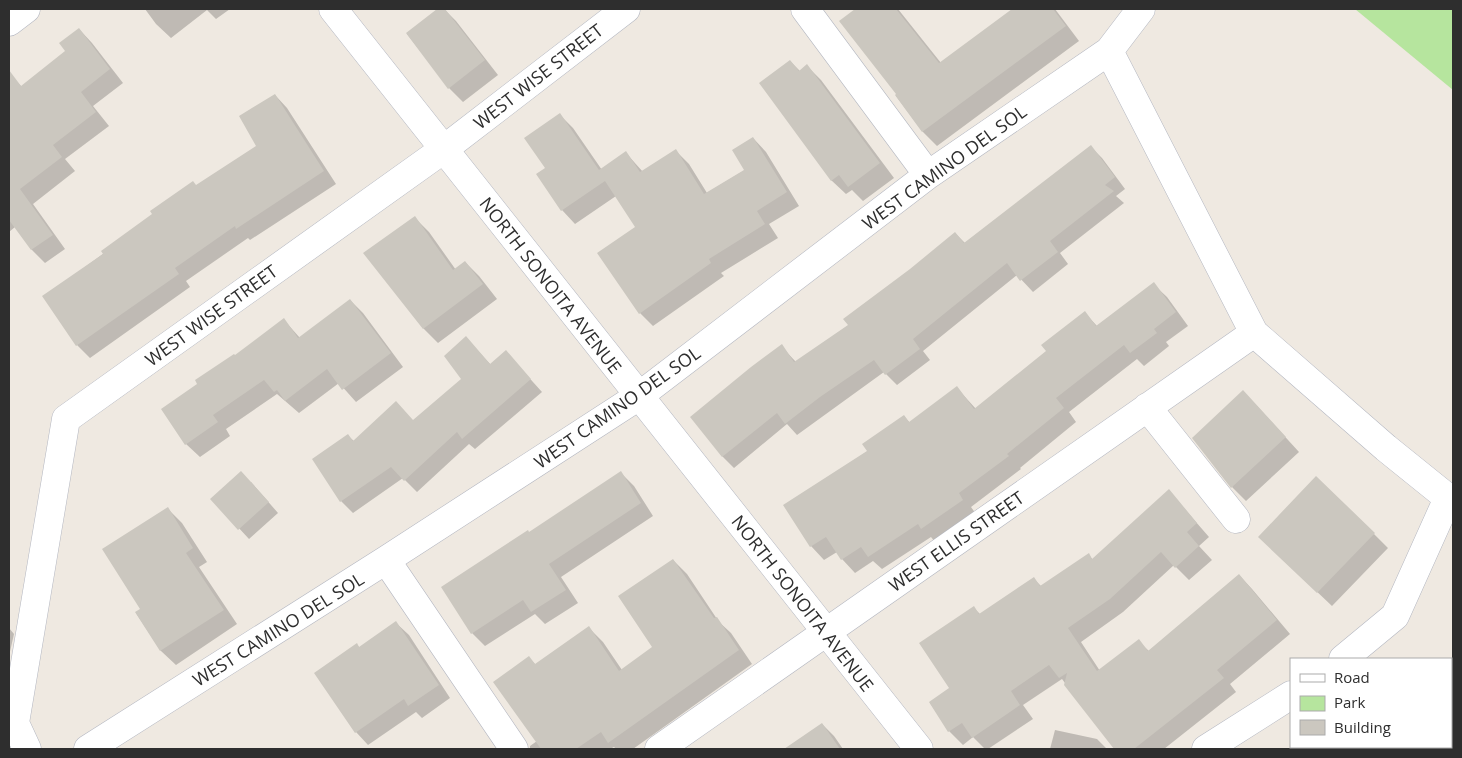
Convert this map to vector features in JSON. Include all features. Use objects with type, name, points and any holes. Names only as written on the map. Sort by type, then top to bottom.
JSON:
[{"type":"street","points":[[9,22],[26,9]]},
{"type":"street","name":"NORTH SONOITA AVENUE","points":[[333,9],[918,749]]},
{"type":"street","name":"WEST WISE STREET","points":[[27,749],[15,723],[66,419],[444,149],[626,9]]},
{"type":"street","points":[[805,9],[928,175]]},
{"type":"street","name":"WEST CAMINO DEL SOL","points":[[88,749],[386,560],[639,396],[928,175],[1109,51],[1141,9]]},
{"type":"street","points":[[1109,51],[1254,333],[1386,448],[1448,498],[1395,616],[1344,658]]},
{"type":"street","name":"WEST ELLIS STREET","points":[[659,749],[1254,333]]},
{"type":"street","points":[[1147,407],[1236,519]]},
{"type":"street","points":[[386,560],[514,749]]},
{"type":"street","points":[[1206,749],[1290,696]]},
{"type":"green space","points":[[1355,9],[1453,9],[1453,90]]},
{"type":"building","points":[[437,9],[445,9],[485,60],[448,89],[406,33]]},
{"type":"building","points":[[855,9],[896,9],[939,63],[1012,9],[1053,9],[1066,26],[922,132],[896,94],[839,21]]},
{"type":"building","points":[[79,28],[110,69],[81,92],[96,112],[53,145],[62,157],[20,189],[53,235],[31,250],[9,220],[9,70],[21,86],[65,51],[59,43]]},
{"type":"building","points":[[790,60],[799,71],[807,64],[880,163],[848,187],[839,175],[831,181],[759,83]]},
{"type":"building","points":[[275,94],[324,171],[236,229],[235,226],[175,268],[179,274],[76,346],[42,296],[103,254],[101,251],[152,214],[150,211],[193,181],[196,185],[256,146],[239,116]]},
{"type":"building","points":[[560,113],[599,170],[626,151],[640,172],[676,149],[704,194],[744,170],[732,150],[753,137],[787,192],[757,211],[765,224],[709,259],[711,263],[639,314],[597,253],[635,227],[605,181],[561,211],[536,174],[545,168],[524,138]]},
{"type":"building","points":[[1091,145],[1115,177],[1105,185],[1114,191],[1050,241],[1058,252],[1020,281],[1007,263],[913,339],[920,349],[885,375],[874,360],[785,424],[777,413],[722,457],[690,417],[782,344],[794,362],[848,325],[843,319],[910,269],[955,232],[964,243]]},
{"type":"building","points":[[415,216],[453,270],[465,261],[483,284],[423,329],[363,253]]},
{"type":"building","points":[[1154,282],[1176,312],[1154,329],[1157,333],[1130,353],[1124,345],[1056,398],[1064,408],[1007,454],[1009,456],[959,493],[963,500],[921,529],[918,524],[868,557],[861,547],[841,560],[826,537],[810,547],[783,505],[867,451],[862,444],[904,415],[909,422],[957,386],[974,409],[1046,351],[1041,345],[1085,311],[1096,326]]},
{"type":"building","points":[[350,299],[391,353],[342,390],[327,369],[285,401],[277,390],[274,392],[264,380],[213,415],[218,422],[185,445],[161,409],[197,384],[195,380],[235,355],[284,318],[298,338]]},
{"type":"building","points":[[466,336],[490,364],[506,350],[531,379],[462,439],[457,432],[404,481],[391,467],[340,502],[312,459],[348,434],[353,441],[396,401],[413,420],[461,379],[444,356]]},
{"type":"building","points":[[1243,390],[1286,437],[1231,488],[1192,438]]},
{"type":"building","points":[[241,471],[269,502],[238,530],[210,499]]},
{"type":"building","points":[[621,471],[641,503],[549,564],[566,590],[531,612],[523,600],[471,634],[441,587]]},
{"type":"building","points":[[1316,476],[1375,533],[1317,593],[1258,537]]},
{"type":"building","points":[[1169,489],[1197,523],[1187,532],[1199,546],[1175,568],[1161,552],[1110,599],[1068,628],[1097,671],[1139,639],[1148,651],[1239,574],[1277,620],[1217,670],[1224,678],[1134,749],[1114,749],[1064,685],[1067,673],[1059,678],[1049,665],[1011,691],[1020,705],[972,738],[962,723],[948,732],[929,702],[949,688],[919,643],[974,606],[979,614],[1034,577],[1040,586],[1089,553],[1092,559]]},
{"type":"building","points":[[168,507],[193,548],[186,553],[224,610],[160,651],[135,612],[140,609],[102,549]]},
{"type":"building","points":[[673,559],[714,618],[717,617],[739,650],[608,743],[601,732],[576,749],[541,749],[493,682],[529,656],[535,664],[589,626],[619,671],[652,647],[618,596]]},
{"type":"building","points":[[396,621],[439,685],[408,706],[404,699],[355,733],[314,673],[357,643],[359,647]]},
{"type":"building","points":[[822,723],[840,749],[784,749]]}]
